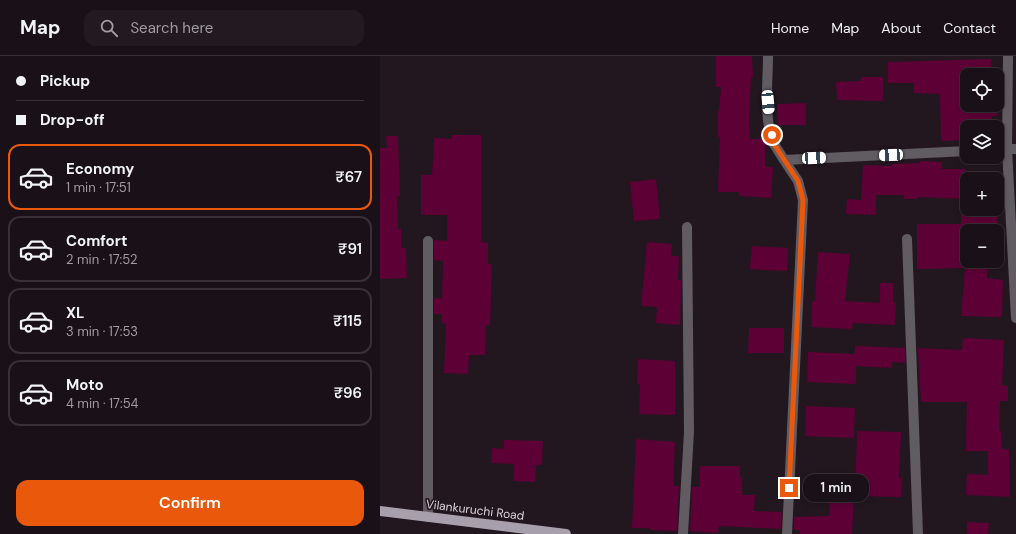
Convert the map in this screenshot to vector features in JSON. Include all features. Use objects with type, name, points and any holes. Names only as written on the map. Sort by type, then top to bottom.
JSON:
[{"type":"main road","name":"Vilankuruchi Road","points":[[380,512],[566,534]]},
{"type":"street","points":[[768,56],[768,102],[770,126],[774,144],[798,181],[803,200],[787,534]]},
{"type":"street","points":[[1008,56],[1007,149],[1016,318]]},
{"type":"street","points":[[784,160],[960,151]]},
{"type":"street","points":[[683,534],[689,432],[687,227]]},
{"type":"street","points":[[907,239],[918,534]]},
{"type":"street","points":[[428,241],[428,517]]},
{"type":"building","points":[[716,56],[752,56],[753,77],[751,77],[749,123],[750,139],[765,139],[765,167],[773,167],[771,198],[739,196],[739,192],[718,192],[720,137],[718,137],[718,111],[721,87],[716,87]]},
{"type":"building","points":[[991,59],[992,68],[960,68],[960,112],[997,112],[997,116],[992,116],[992,120],[960,120],[960,140],[941,141],[940,94],[914,93],[914,83],[888,83],[888,62]]},
{"type":"building","points":[[861,77],[883,77],[883,101],[837,100],[836,82],[861,81]]},
{"type":"building","points":[[806,103],[806,125],[778,125],[777,104]]},
{"type":"building","points":[[452,135],[481,135],[481,242],[488,243],[488,264],[492,264],[490,325],[486,325],[485,355],[469,355],[468,374],[444,373],[446,324],[442,323],[442,314],[434,314],[434,298],[442,299],[443,261],[434,260],[434,240],[447,241],[447,215],[421,215],[421,175],[432,175],[434,138],[452,139]]},
{"type":"building","points":[[386,136],[398,136],[400,196],[397,196],[398,229],[401,229],[401,248],[406,248],[407,278],[380,279],[380,148],[387,148]]},
{"type":"building","points":[[920,161],[942,162],[941,169],[966,169],[966,172],[960,172],[960,199],[918,197],[918,199],[904,199],[904,195],[876,195],[876,215],[846,214],[847,199],[861,200],[863,165],[892,166],[892,164],[920,163]]},
{"type":"building","points":[[656,179],[660,219],[634,221],[630,182]]},
{"type":"building","points":[[961,216],[998,216],[997,224],[961,224]]},
{"type":"building","points":[[917,224],[960,224],[960,268],[965,268],[917,269]]},
{"type":"building","points":[[647,242],[672,244],[671,256],[679,256],[678,280],[681,280],[680,325],[656,323],[657,307],[641,306]]},
{"type":"building","points":[[752,246],[788,248],[787,271],[750,269]]},
{"type":"building","points":[[818,252],[850,254],[845,301],[880,303],[880,283],[893,283],[893,303],[896,303],[895,325],[853,323],[852,329],[811,327],[812,301],[815,301]]},
{"type":"building","points":[[965,268],[988,268],[987,278],[1003,280],[1002,317],[961,316]]},
{"type":"building","points":[[749,328],[784,328],[784,353],[748,353]]},
{"type":"building","points":[[963,338],[1004,340],[1002,385],[1008,386],[1008,401],[1000,401],[999,431],[1001,431],[1002,449],[1009,449],[1010,497],[966,495],[967,474],[988,475],[988,451],[966,451],[967,402],[921,402],[918,348],[962,350]]},
{"type":"building","points":[[855,346],[905,348],[905,363],[892,362],[892,368],[856,366],[856,384],[807,382],[808,352],[855,354]]},
{"type":"building","points":[[638,359],[675,361],[675,415],[639,414],[640,384],[637,384]]},
{"type":"building","points":[[806,406],[855,408],[854,438],[805,436]]},
{"type":"building","points":[[857,431],[901,432],[899,478],[902,478],[901,497],[855,496]]},
{"type":"building","points":[[636,439],[675,442],[673,486],[679,486],[677,531],[632,528]]},
{"type":"building","points":[[504,440],[543,441],[542,465],[536,465],[535,482],[513,481],[514,464],[491,463],[492,448],[504,449]]},
{"type":"building","points":[[700,466],[740,466],[740,477],[742,477],[742,495],[755,495],[754,511],[781,512],[781,529],[719,526],[718,533],[690,531],[692,487],[700,487]]},
{"type":"building","points":[[830,494],[854,495],[852,534],[800,534],[800,530],[794,530],[794,517],[829,516]]},
{"type":"building","points":[[967,522],[989,523],[988,534],[967,534]]},
{"type":"route","points":[[772,135],[774,144],[798,181],[803,200],[789,488]]}]
